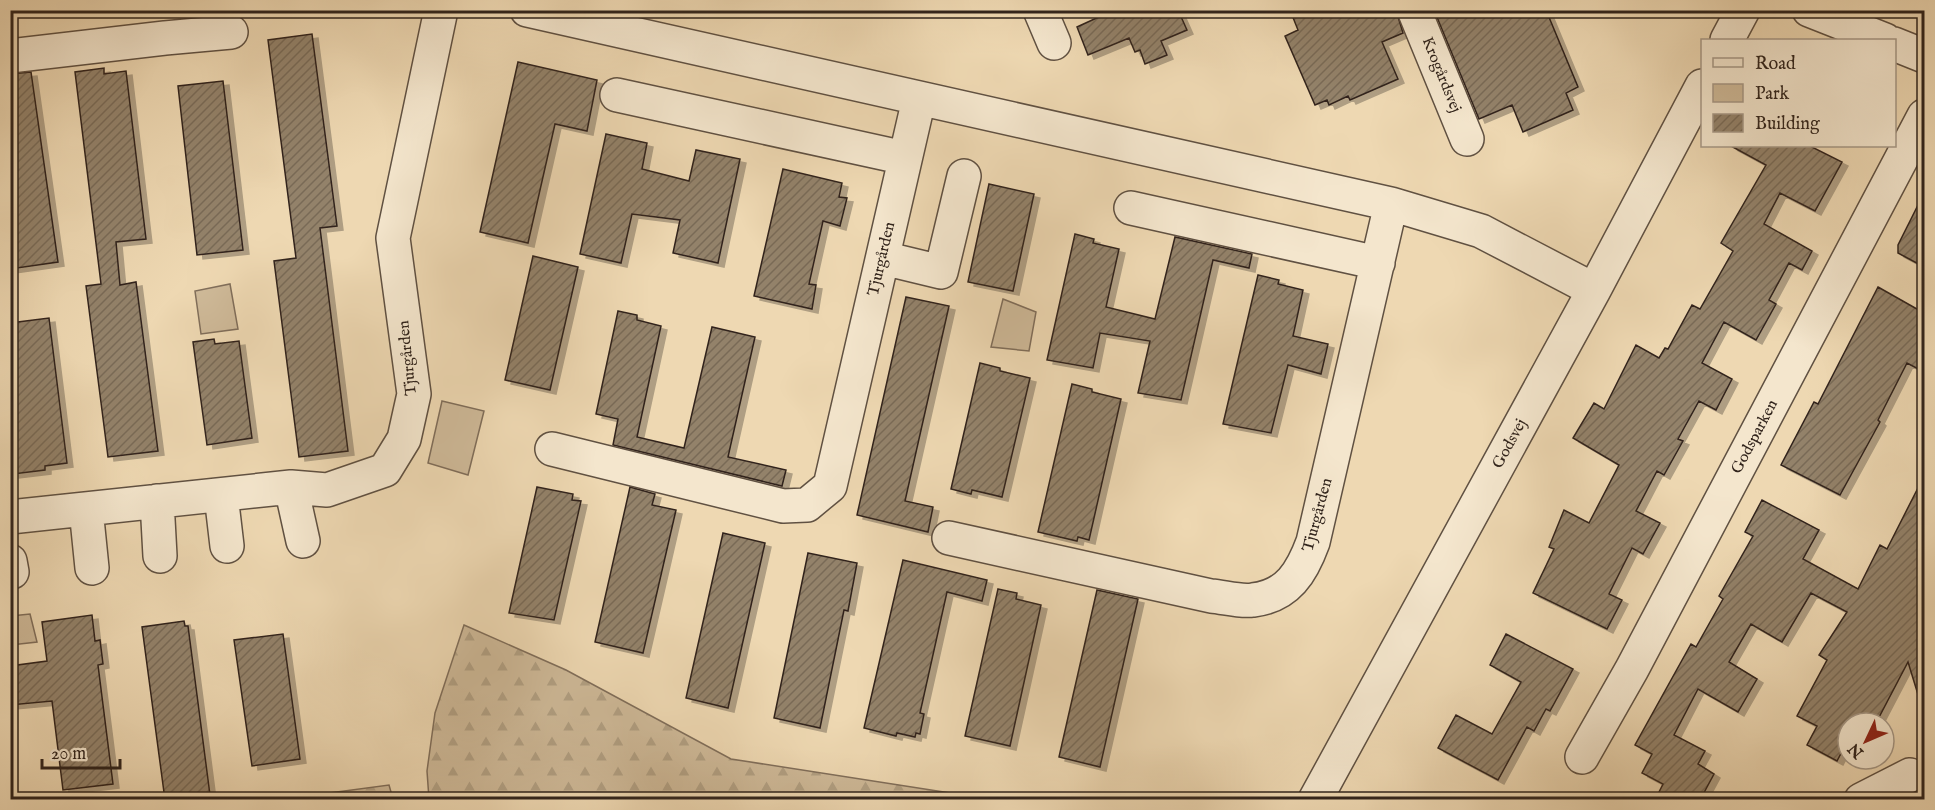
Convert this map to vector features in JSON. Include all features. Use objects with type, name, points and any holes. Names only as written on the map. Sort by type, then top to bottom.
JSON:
[{"type":"street","name":"Tjurgården","points":[[10,517],[291,487],[327,490],[384,470],[404,439],[414,394],[393,238],[441,10]]},
{"type":"street","points":[[526,10],[1391,204],[1481,231],[1594,290]]},
{"type":"street","points":[[1040,10],[1054,43]]},
{"type":"street","name":"Krogårdsvej","points":[[1414,10],[1467,139]]},
{"type":"street","points":[[1728,39],[1743,10]]},
{"type":"street","points":[[1809,10],[1882,39]]},
{"type":"street","points":[[10,56],[231,32]]},
{"type":"street","points":[[1896,45],[1924,56]]},
{"type":"street","name":"Godsvej","points":[[1315,800],[1594,290],[1701,89]]},
{"type":"street","points":[[617,95],[905,158]]},
{"type":"street","name":"Tjurgården","points":[[552,449],[783,506],[807,505],[830,486],[919,99]]},
{"type":"street","name":"Godsparken","points":[[1582,757],[1637,658],[1924,116]]},
{"type":"street","points":[[883,258],[941,272],[964,176]]},
{"type":"street","name":"Tjurgården","points":[[950,538],[1211,596],[1252,600],[1278,594],[1304,567],[1313,542],[1391,204]]},
{"type":"street","points":[[1131,208],[1378,263]]},
{"type":"street","points":[[291,487],[303,541]]},
{"type":"street","points":[[221,495],[227,546]]},
{"type":"street","points":[[157,501],[160,556]]},
{"type":"street","points":[[86,509],[92,568]]},
{"type":"green space","points":[[230,284],[238,329],[201,334],[195,291]]},
{"type":"green space","points":[[1003,299],[1036,312],[1029,351],[991,347]]},
{"type":"green space","points":[[442,401],[484,411],[468,475],[428,463]]},
{"type":"green space","points":[[30,614],[37,642],[11,645],[11,616]]},
{"type":"green space","points":[[464,625],[566,670],[731,759],[989,799],[429,799],[427,771],[435,713]]},
{"type":"green space","points":[[389,785],[393,799],[284,799]]},
{"type":"building","points":[[1114,10],[1178,10],[1187,30],[1161,41],[1167,55],[1145,64],[1140,50],[1135,52],[1129,38],[1088,55],[1077,27]]},
{"type":"building","points":[[1290,10],[1396,10],[1403,33],[1382,42],[1398,79],[1350,100],[1348,96],[1329,105],[1327,100],[1315,105],[1285,36],[1298,30]]},
{"type":"building","points":[[1434,10],[1546,10],[1578,87],[1566,93],[1573,110],[1523,132],[1512,105],[1479,119]]},
{"type":"building","points":[[312,34],[337,226],[320,228],[348,451],[299,457],[274,261],[296,258],[268,40]]},
{"type":"building","points":[[518,62],[597,80],[587,131],[555,124],[528,243],[480,232]]},
{"type":"building","points":[[104,68],[104,74],[126,71],[146,239],[116,242],[120,285],[136,282],[158,451],[108,457],[86,286],[101,284],[75,72]]},
{"type":"building","points":[[31,72],[58,262],[10,269],[10,74]]},
{"type":"building","points":[[223,81],[243,250],[197,255],[178,86]]},
{"type":"building","points":[[606,134],[647,143],[642,169],[689,181],[696,150],[740,159],[718,263],[673,253],[680,220],[632,214],[621,263],[580,254]]},
{"type":"building","points":[[1733,147],[1812,147],[1842,162],[1815,211],[1780,193],[1764,224],[1812,251],[1802,270],[1789,263],[1769,300],[1776,304],[1756,340],[1724,322],[1702,363],[1732,379],[1716,410],[1699,401],[1678,439],[1683,441],[1664,475],[1657,471],[1636,511],[1660,523],[1643,554],[1632,548],[1609,594],[1622,600],[1607,629],[1533,593],[1554,549],[1549,547],[1564,510],[1589,523],[1619,465],[1573,438],[1594,403],[1604,409],[1636,345],[1659,358],[1665,348],[1668,349],[1692,305],[1700,309],[1733,251],[1721,243],[1766,165]]},
{"type":"building","points":[[783,169],[842,183],[839,197],[847,198],[840,226],[823,221],[809,284],[816,285],[812,309],[754,296]]},
{"type":"building","points":[[989,184],[1034,194],[1013,291],[968,282]]},
{"type":"building","points":[[1924,193],[1924,267],[1898,253],[1898,245]]},
{"type":"building","points":[[1075,234],[1094,239],[1093,243],[1119,249],[1106,307],[1155,319],[1175,237],[1252,254],[1249,268],[1213,260],[1181,400],[1138,393],[1150,341],[1100,333],[1093,368],[1047,360]]},
{"type":"building","points":[[533,256],[578,267],[550,390],[505,380]]},
{"type":"building","points":[[1258,275],[1279,280],[1278,284],[1303,290],[1293,336],[1328,344],[1321,374],[1288,365],[1271,433],[1223,424]]},
{"type":"building","points":[[1878,287],[1924,313],[1924,372],[1907,363],[1878,420],[1880,422],[1840,495],[1781,465],[1814,402],[1818,404]]},
{"type":"building","points":[[906,297],[949,306],[905,501],[933,507],[928,532],[857,515]]},
{"type":"building","points":[[618,311],[637,315],[637,320],[661,326],[637,437],[684,448],[712,327],[755,337],[728,457],[786,470],[782,486],[613,445],[618,419],[596,414]]},
{"type":"building","points":[[49,318],[67,463],[45,466],[45,470],[13,474],[10,454],[10,323]]},
{"type":"building","points":[[214,339],[215,344],[239,341],[252,438],[207,445],[193,342]]},
{"type":"building","points":[[980,363],[1000,368],[1000,371],[1030,378],[1002,497],[972,490],[971,494],[951,489]]},
{"type":"building","points":[[1072,384],[1121,399],[1089,540],[1078,537],[1077,541],[1038,532]]},
{"type":"building","points":[[1924,476],[1924,700],[1920,701],[1908,662],[1882,711],[1836,711],[1836,760],[1807,745],[1817,726],[1797,716],[1827,660],[1819,655],[1847,612],[1811,593],[1782,642],[1751,624],[1729,662],[1757,679],[1738,712],[1698,689],[1674,735],[1705,751],[1698,764],[1714,774],[1700,800],[1655,800],[1663,784],[1642,773],[1652,754],[1635,745],[1691,644],[1696,647],[1723,599],[1719,596],[1753,536],[1745,532],[1762,500],[1819,530],[1803,559],[1858,589],[1880,545],[1887,549]]},
{"type":"building","points":[[537,487],[573,494],[572,500],[581,501],[554,620],[509,613]]},
{"type":"building","points":[[630,487],[655,494],[652,505],[676,510],[643,653],[595,642]]},
{"type":"building","points":[[723,533],[765,543],[728,708],[686,698]]},
{"type":"building","points":[[808,553],[857,563],[848,611],[844,610],[820,728],[774,718]]},
{"type":"building","points":[[903,560],[987,580],[982,601],[947,592],[920,713],[924,714],[920,734],[916,733],[915,737],[897,733],[896,736],[864,728]]},
{"type":"building","points":[[998,589],[1017,593],[1016,599],[1041,605],[1010,746],[965,736]]},
{"type":"building","points":[[1097,590],[1138,599],[1100,767],[1059,757]]},
{"type":"building","points":[[92,615],[95,641],[100,640],[103,664],[98,665],[113,784],[63,790],[52,701],[10,705],[10,666],[47,661],[42,622]]},
{"type":"building","points":[[184,621],[185,626],[188,626],[210,795],[165,800],[142,627]]},
{"type":"building","points":[[283,634],[300,759],[252,766],[234,640]]},
{"type":"building","points":[[1506,634],[1573,669],[1550,711],[1546,709],[1534,731],[1527,727],[1498,780],[1438,748],[1456,715],[1492,734],[1521,682],[1490,665]]}]
